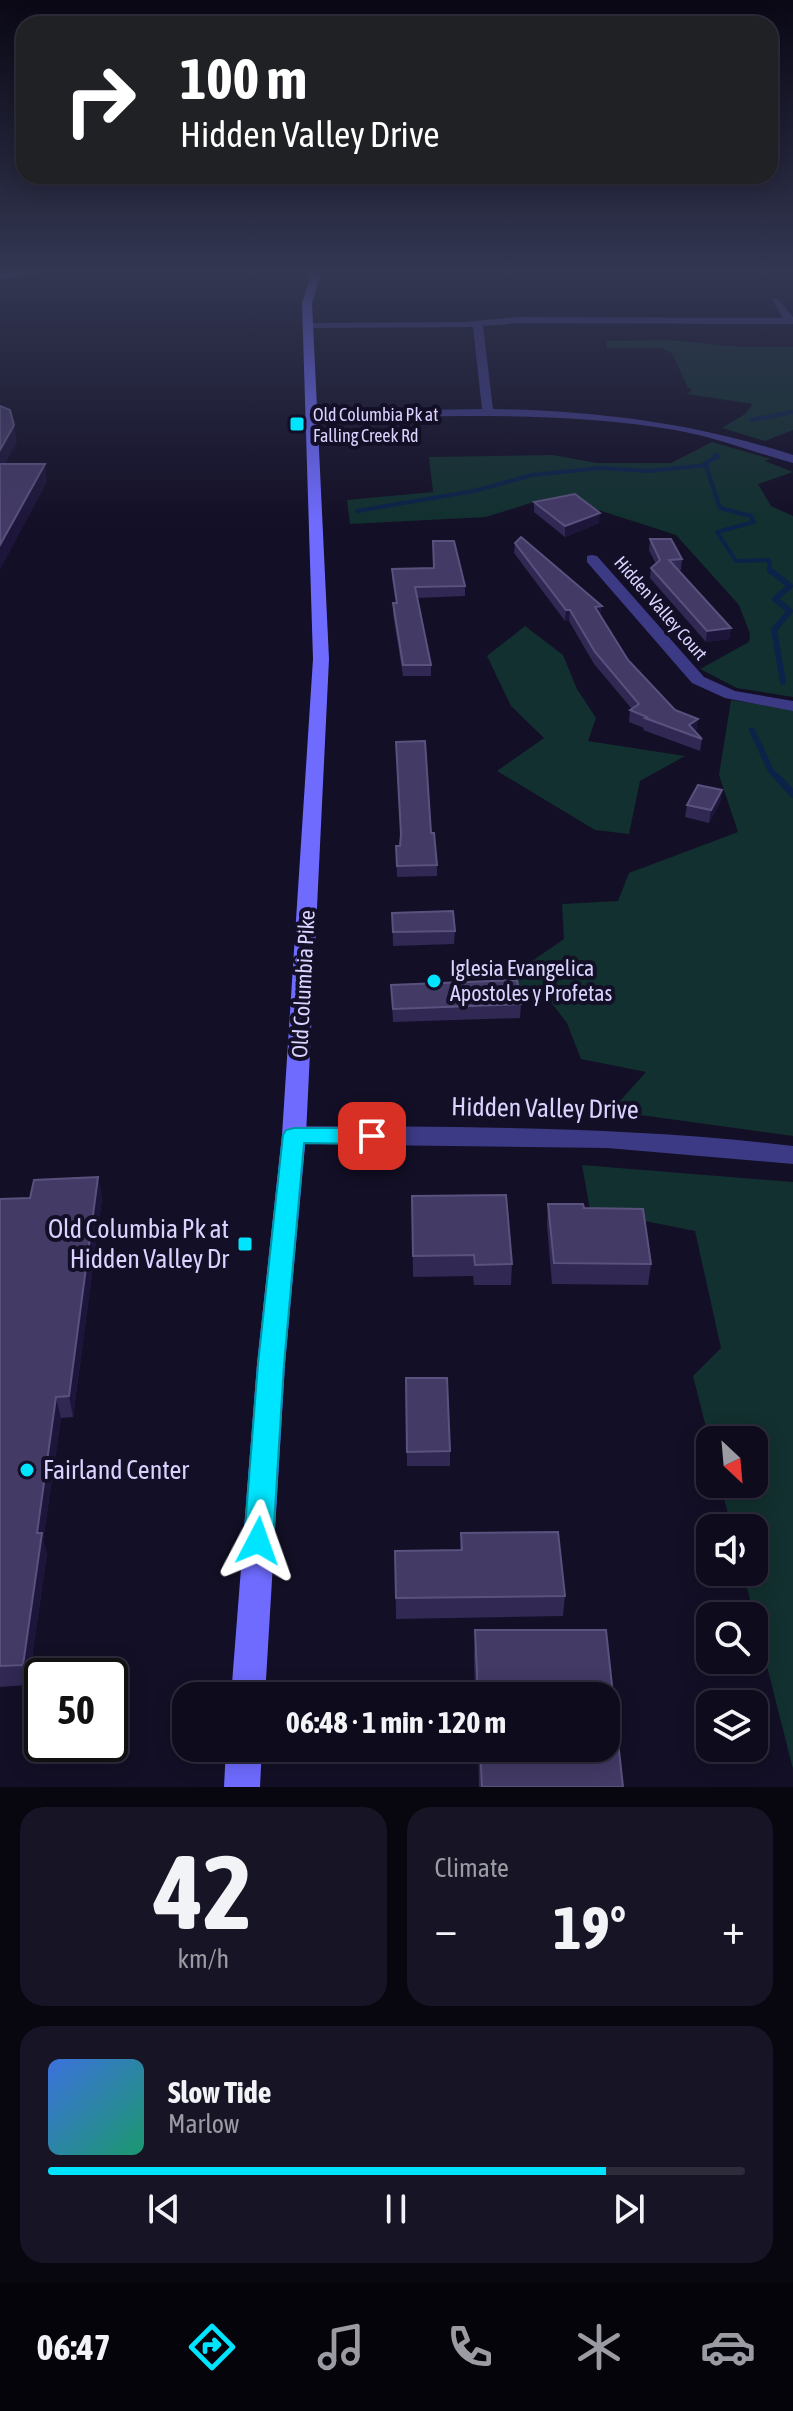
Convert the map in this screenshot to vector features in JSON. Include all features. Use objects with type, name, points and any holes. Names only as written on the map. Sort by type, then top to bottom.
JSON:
[{"type":"main road","name":"Old Columbia Pike","points":[[249,1682],[271,1364],[294,1135],[321,659],[309,356]]},
{"type":"main road","points":[[242,1787],[243,1762]]},
{"type":"street","points":[[482,356],[488,414]]},
{"type":"street","points":[[313,415],[566,414],[630,418],[711,432],[793,459]]},
{"type":"street","name":"Hidden Valley Court","points":[[592,559],[698,680],[731,695],[793,706]]},
{"type":"street","name":"Hidden Valley Drive","points":[[294,1135],[608,1137],[732,1146],[793,1155]]},
{"type":"green space","points":[[674,356],[793,356],[793,430],[765,441],[722,428],[745,414],[753,404],[687,394],[693,389],[688,388]]},
{"type":"green space","points":[[712,442],[771,459],[765,461],[793,472],[758,484],[771,506],[793,516],[793,697],[737,688],[700,669],[749,642],[750,634],[739,605],[676,535],[564,499],[534,502],[486,517],[350,524],[347,500],[433,492],[429,457],[553,455],[597,463],[671,463]]},
{"type":"green space","points":[[525,626],[563,655],[577,689],[596,718],[588,741],[685,756],[640,781],[629,834],[595,830],[497,771],[544,738],[511,706],[487,656]]},
{"type":"green space","points":[[731,700],[793,710],[793,1136],[611,1111],[646,1072],[581,1059],[567,1023],[550,1001],[523,996],[509,977],[564,939],[562,904],[618,901],[629,873],[738,832],[719,775]]},
{"type":"green space","points":[[582,1165],[793,1182],[793,1769],[768,1670],[768,1602],[751,1602],[747,1586],[768,1586],[768,1514],[728,1514],[724,1498],[768,1498],[768,1426],[706,1426],[693,1376],[721,1348],[695,1231],[590,1210]]},
{"type":"building","points":[[0,406],[10,410],[14,425],[0,450]]},
{"type":"building","points":[[0,464],[45,464],[0,545]]},
{"type":"building","points":[[575,494],[600,513],[565,526],[534,502]]},
{"type":"building","points":[[521,537],[602,606],[595,607],[628,660],[675,710],[698,719],[689,725],[702,739],[630,710],[639,704],[595,652],[570,610],[566,610],[515,543]]},
{"type":"building","points":[[650,539],[671,539],[682,559],[669,560],[731,628],[707,631],[651,568],[660,560]]},
{"type":"building","points":[[433,541],[454,541],[465,586],[415,587],[431,665],[403,665],[393,603],[397,603],[392,569],[434,568]]},
{"type":"building","points":[[425,741],[431,833],[434,833],[437,865],[397,866],[396,846],[400,846],[401,834],[396,742]]},
{"type":"building","points":[[698,785],[722,790],[711,810],[687,805]]},
{"type":"building","points":[[453,911],[455,931],[393,932],[392,913]]},
{"type":"building","points":[[517,980],[521,1004],[393,1009],[391,985]]},
{"type":"building","name":"Fairland Center","points":[[98,1177],[69,1396],[56,1397],[37,1533],[42,1533],[23,1665],[0,1666],[0,1199],[30,1198],[34,1180]]},
{"type":"building","points":[[506,1195],[512,1264],[475,1265],[474,1255],[413,1256],[412,1196]]},
{"type":"building","points":[[548,1204],[643,1209],[651,1264],[554,1263]]},
{"type":"building","points":[[406,1378],[447,1378],[450,1451],[407,1452]]},
{"type":"building","points":[[558,1532],[565,1596],[396,1598],[395,1551],[462,1550],[461,1533]]},
{"type":"building","points":[[475,1630],[606,1630],[612,1682],[477,1682]]},
{"type":"building","points":[[620,1759],[623,1787],[482,1787],[481,1762],[620,1762]]},
{"type":"waterway","points":[[751,420],[793,412]]},
{"type":"waterway","points":[[706,465],[719,456],[715,455]]},
{"type":"waterway","points":[[357,511],[474,491],[532,475],[601,468],[648,471],[706,465]]},
{"type":"waterway","points":[[706,465],[720,508],[751,516],[754,522],[717,532],[736,561],[769,560],[770,572]]},
{"type":"waterway","points":[[770,570],[790,586],[775,599],[790,611],[774,630],[783,682]]},
{"type":"waterway","points":[[752,730],[771,771],[779,779]]},
{"type":"waterway","points":[[779,779],[793,794]]},
{"type":"place","name":"Old Columbia Pk at Falling Creek Rd","points":[[297,424]]},
{"type":"place","name":"Iglesia Evangelica Apostoles y Profetas","points":[[434,981]]},
{"type":"place","name":"Old Columbia Pk at Hidden Valley Dr","points":[[245,1244]]},
{"type":"place","name":"Fairland Center","points":[[27,1470]]},
{"type":"route","points":[[258,1541],[271,1364],[294,1135],[372,1136]]}]
